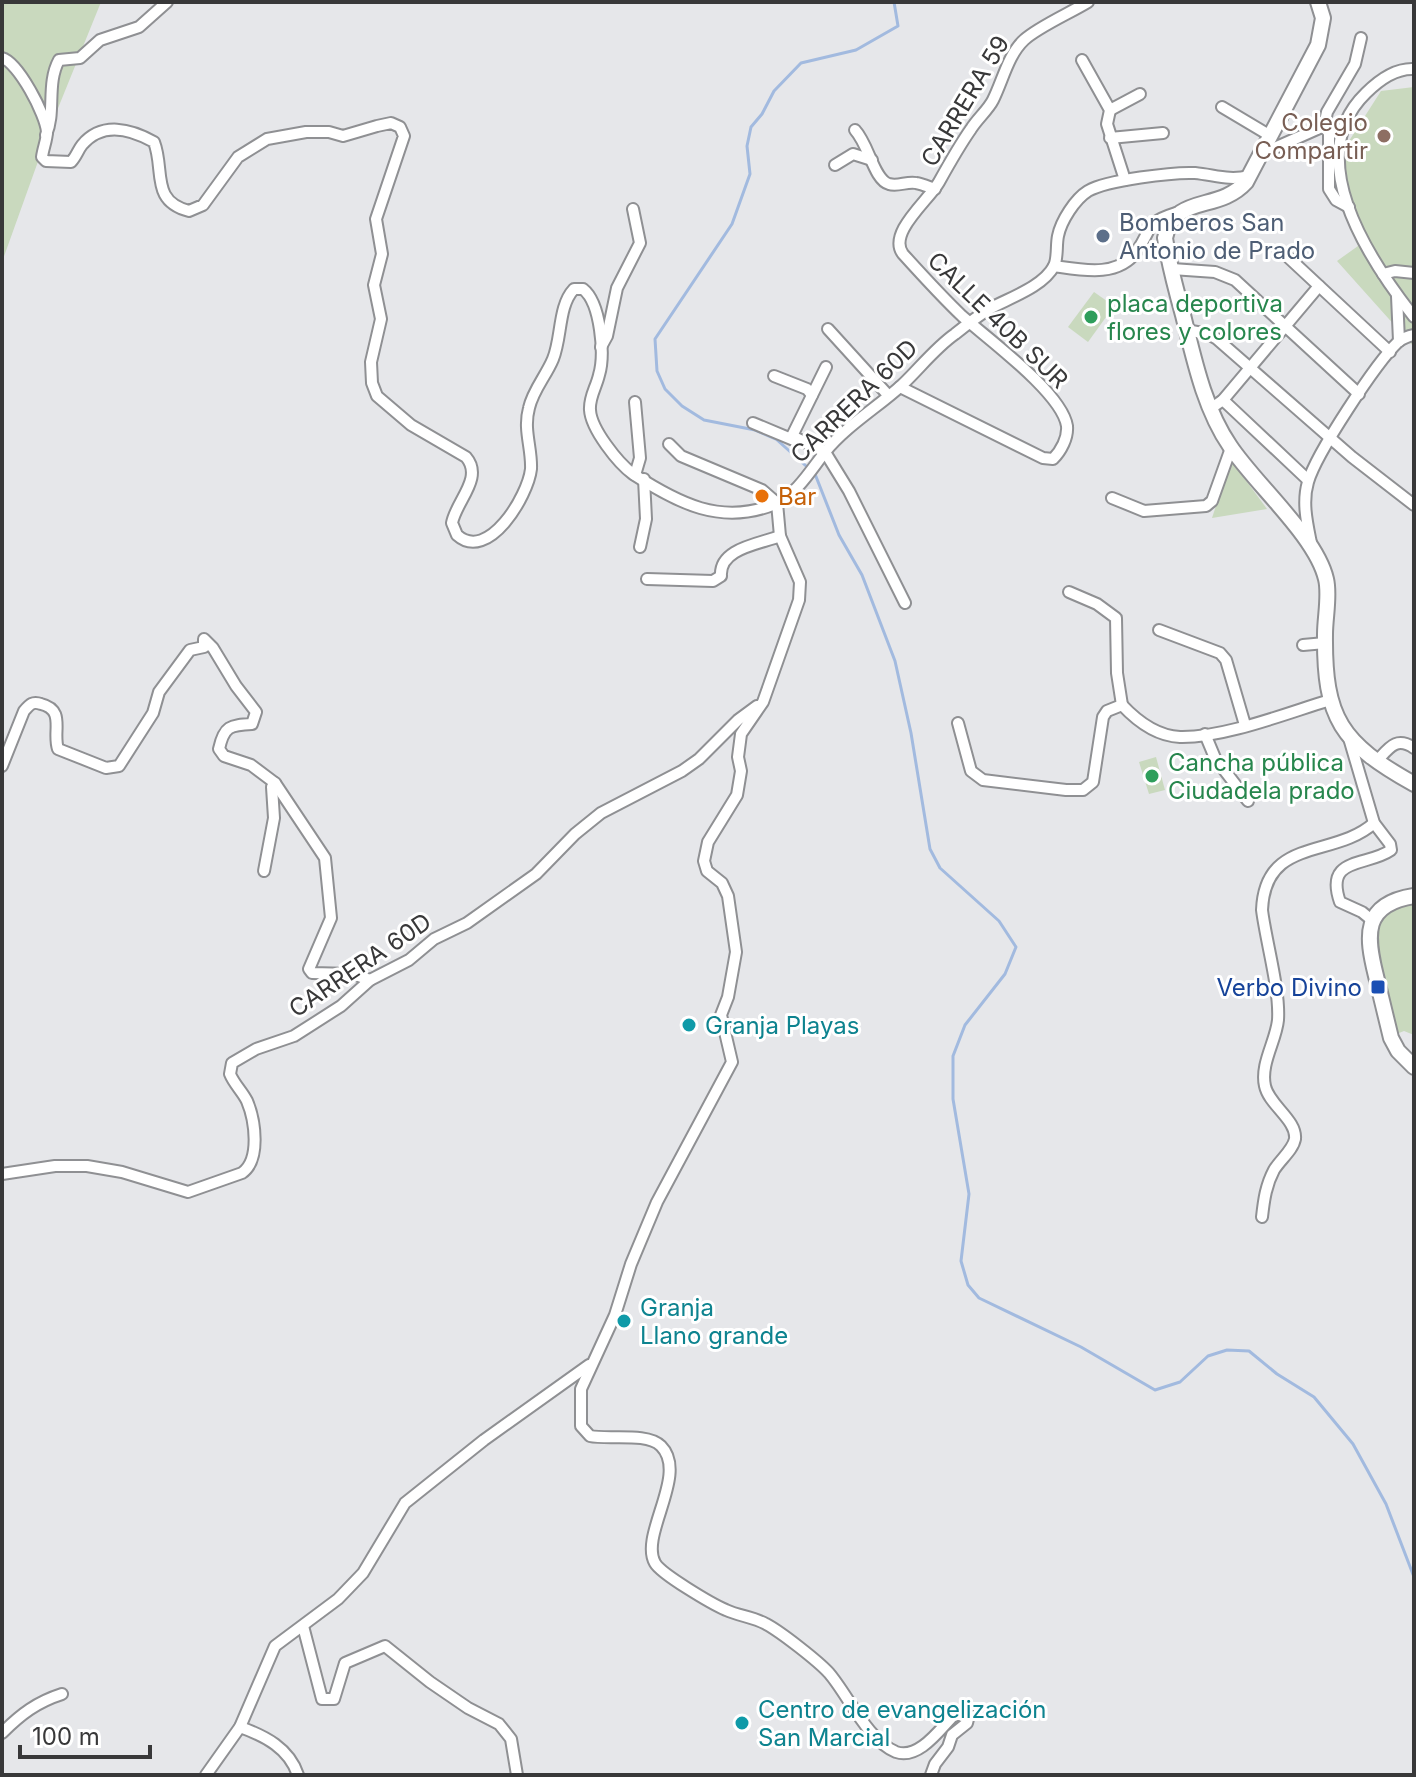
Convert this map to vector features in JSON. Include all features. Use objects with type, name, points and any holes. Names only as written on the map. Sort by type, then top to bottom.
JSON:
[{"type":"main road","points":[[1318,2],[1323,18],[1318,45],[1249,176],[1236,193],[1176,213],[1167,227],[1165,238],[1186,330],[1217,404],[1231,448],[1287,515],[1313,552],[1326,579],[1325,643],[1330,700],[1349,738],[1377,761],[1414,784]]},
{"type":"main road","points":[[1411,1067],[1391,1038],[1368,936],[1373,921],[1392,902],[1414,896]]},
{"type":"street","points":[[167,2],[139,27],[100,40],[80,58],[59,60],[53,79],[51,122],[42,157],[57,163],[71,162],[81,146],[102,131],[127,130],[154,142],[165,197],[171,205],[189,211],[203,205],[238,157],[267,139],[318,132],[343,136],[391,123],[400,127],[404,136],[376,219],[382,254],[374,285],[381,319],[371,362],[371,377],[377,396],[401,417],[471,463],[473,476],[452,523],[454,531],[464,541],[481,541],[497,531],[527,486],[531,469],[526,428],[528,411],[536,389],[554,358],[564,310],[574,289],[583,289],[594,303],[600,326],[600,373],[589,406],[593,424],[611,451],[639,477],[712,513],[725,514],[777,503]]},
{"type":"street","name":"CARRERA 59","points":[[898,242],[914,213],[935,189],[970,130],[992,103],[1014,51],[1034,31],[1060,20],[1088,2]]},
{"type":"street","points":[[1349,207],[1336,200],[1329,189],[1329,133],[1324,126],[1327,112],[1355,64],[1361,38]]},
{"type":"street","points":[[2,58],[14,65],[32,93],[46,133]]},
{"type":"street","points":[[1082,60],[1110,110],[1107,124],[1125,180]]},
{"type":"street","points":[[1414,69],[1404,69],[1374,84],[1359,100],[1344,123],[1338,159],[1352,219],[1383,274],[1414,317]]},
{"type":"street","points":[[1110,110],[1140,94]]},
{"type":"street","points":[[1222,107],[1269,135]]},
{"type":"street","points":[[1261,154],[1324,126]]},
{"type":"street","points":[[855,130],[866,143],[878,176],[888,184],[915,183],[935,189]]},
{"type":"street","points":[[1110,138],[1163,133]]},
{"type":"street","points":[[835,165],[853,154],[872,160]]},
{"type":"street","points":[[1176,213],[1153,223],[1130,258],[1108,270],[1054,266],[1059,232],[1081,197],[1089,190],[1125,180],[1188,173],[1224,179],[1249,176]]},
{"type":"street","points":[[600,349],[607,336],[617,288],[640,243],[633,209]]},
{"type":"street","points":[[1141,241],[1148,236],[1165,238]]},
{"type":"street","name":"CALLE 40B SUR","points":[[898,242],[903,254],[971,324],[1047,392],[1059,408],[1068,429],[1061,450],[1053,459],[1043,458],[900,387]]},
{"type":"street","points":[[1289,258],[1390,352]]},
{"type":"street","name":"CARRERA 60D","points":[[777,503],[803,481],[823,455],[955,334],[985,311],[1029,290],[1054,266]]},
{"type":"street","points":[[1172,269],[1215,272],[1227,276],[1286,325],[1359,394]]},
{"type":"street","points":[[1383,274],[1395,271],[1414,273]]},
{"type":"street","points":[[1308,480],[1217,404],[1319,286]]},
{"type":"street","points":[[1397,296],[1399,341]]},
{"type":"street","points":[[828,329],[888,395]]},
{"type":"street","points":[[1186,330],[1217,339],[1414,505]]},
{"type":"street","points":[[1313,552],[1304,501],[1308,480],[1359,394],[1399,341],[1414,335]]},
{"type":"street","points":[[826,367],[791,434],[823,455],[849,491],[905,603]]},
{"type":"street","points":[[774,376],[807,389],[812,395]]},
{"type":"street","points":[[635,402],[639,477],[646,519],[640,547]]},
{"type":"street","points":[[753,423],[823,455]]},
{"type":"street","points":[[669,444],[681,456],[762,490],[777,503],[780,536],[800,582],[799,600],[763,702],[741,734],[738,757],[741,771],[737,795],[708,842],[704,861],[707,871],[722,883],[728,896],[736,952],[728,997],[721,1015],[732,1062],[657,1202],[631,1264],[615,1315],[581,1389],[581,1426],[590,1436],[656,1442],[667,1454],[669,1485],[651,1542],[656,1567],[725,1610],[766,1624],[828,1672],[875,1735],[899,1753],[919,1750],[954,1715],[969,1715],[967,1723],[952,1735],[931,1775]]},
{"type":"street","points":[[1112,498],[1144,511],[1206,506],[1212,501],[1231,448]]},
{"type":"street","points":[[647,579],[713,581],[721,576],[721,569],[732,552],[780,536]]},
{"type":"street","points":[[1069,592],[1097,604],[1116,618],[1117,673],[1122,705],[1157,732],[1179,737],[1205,734],[1330,700]]},
{"type":"street","points":[[1159,630],[1220,653],[1226,660],[1245,725]]},
{"type":"street","points":[[2,766],[21,717],[30,704],[37,702],[56,713],[58,749],[106,768],[119,766],[153,713],[159,692],[190,650],[204,647],[204,639],[256,712],[252,724],[235,724],[229,728],[221,738],[219,749],[224,756],[251,765],[275,783],[319,846],[328,867],[331,918],[309,969],[312,973],[353,974],[370,980]]},
{"type":"street","points":[[1303,645],[1325,643]]},
{"type":"street","name":"CARRERA 60D","points":[[2,1174],[55,1166],[87,1166],[122,1172],[188,1192],[236,1177],[248,1169],[254,1143],[251,1111],[230,1074],[232,1063],[256,1049],[294,1036],[341,1006],[370,980],[409,960],[434,939],[467,923],[536,874],[575,834],[601,813],[682,771],[699,759],[738,720],[763,702]]},
{"type":"street","points":[[958,723],[971,771],[983,780],[1083,790],[1093,782],[1103,717],[1107,711],[1122,705]]},
{"type":"street","points":[[1205,734],[1215,758],[1248,801]]},
{"type":"street","points":[[1349,738],[1374,823],[1391,850],[1356,862],[1338,877],[1336,887],[1340,902],[1373,921]]},
{"type":"street","points":[[1377,761],[1392,744],[1400,742],[1414,748]]},
{"type":"street","points":[[264,871],[274,818],[272,787],[275,783]]},
{"type":"street","points":[[1262,1217],[1264,1191],[1275,1168],[1294,1143],[1295,1136],[1292,1126],[1272,1102],[1265,1085],[1267,1062],[1278,1019],[1262,893],[1268,878],[1278,866],[1314,848],[1361,833],[1374,823]]},
{"type":"street","points":[[206,1775],[240,1727],[275,1646],[338,1599],[363,1573],[405,1503],[484,1440],[591,1363]]},
{"type":"street","points":[[303,1626],[322,1699],[334,1699],[345,1663],[385,1646],[399,1654],[430,1682],[468,1708],[499,1724],[511,1739],[517,1775]]},
{"type":"street","points":[[2,1733],[40,1701],[62,1694]]},
{"type":"street","points":[[240,1727],[280,1747],[298,1775]]},
{"type":"green space","points":[[2,2],[101,2],[50,128],[2,262]]},
{"type":"green space","points":[[1414,87],[1414,347],[1337,261],[1358,246],[1333,166],[1381,91]]},
{"type":"green space","name":"placa deportiva flores y colores","points":[[1094,292],[1114,306],[1088,342],[1068,327]]},
{"type":"green space","points":[[1231,460],[1267,509],[1212,518]]},
{"type":"green space","name":"Cancha pública Ciudadela prado","points":[[1156,757],[1165,790],[1149,794],[1139,762]]},
{"type":"green space","points":[[1414,899],[1414,1035],[1404,1031],[1394,1035],[1373,935],[1384,912]]},
{"type":"waterway","points":[[894,2],[898,26],[856,50],[801,63],[774,91],[751,127],[747,146],[750,174],[732,224],[655,339],[657,371],[665,389],[682,406],[704,420],[755,430],[776,439],[815,474],[839,535],[862,575],[895,661],[911,733],[930,849],[940,868],[999,921],[1016,947],[1005,974],[965,1025],[953,1056],[953,1099],[969,1194],[961,1261],[968,1285],[979,1298],[1081,1347],[1155,1390],[1180,1382],[1208,1356],[1227,1350],[1249,1351],[1277,1374],[1314,1397],[1353,1444],[1386,1504],[1414,1577]]},
{"type":"place","name":"Colegio Compartir","points":[[1384,136]]},
{"type":"place","name":"Bomberos San Antonio de Prado","points":[[1103,236]]},
{"type":"place","name":"placa deportiva flores y colores","points":[[1091,317]]},
{"type":"place","name":"Bar","points":[[762,496]]},
{"type":"place","name":"Cancha pública Ciudadela prado","points":[[1152,776]]},
{"type":"place","name":"Verbo Divino","points":[[1378,987]]},
{"type":"place","name":"Granja Playas","points":[[689,1025]]},
{"type":"place","name":"Granja Llano grande","points":[[624,1321]]},
{"type":"place","name":"Centro de evangelización San Marcial","points":[[742,1723]]}]
